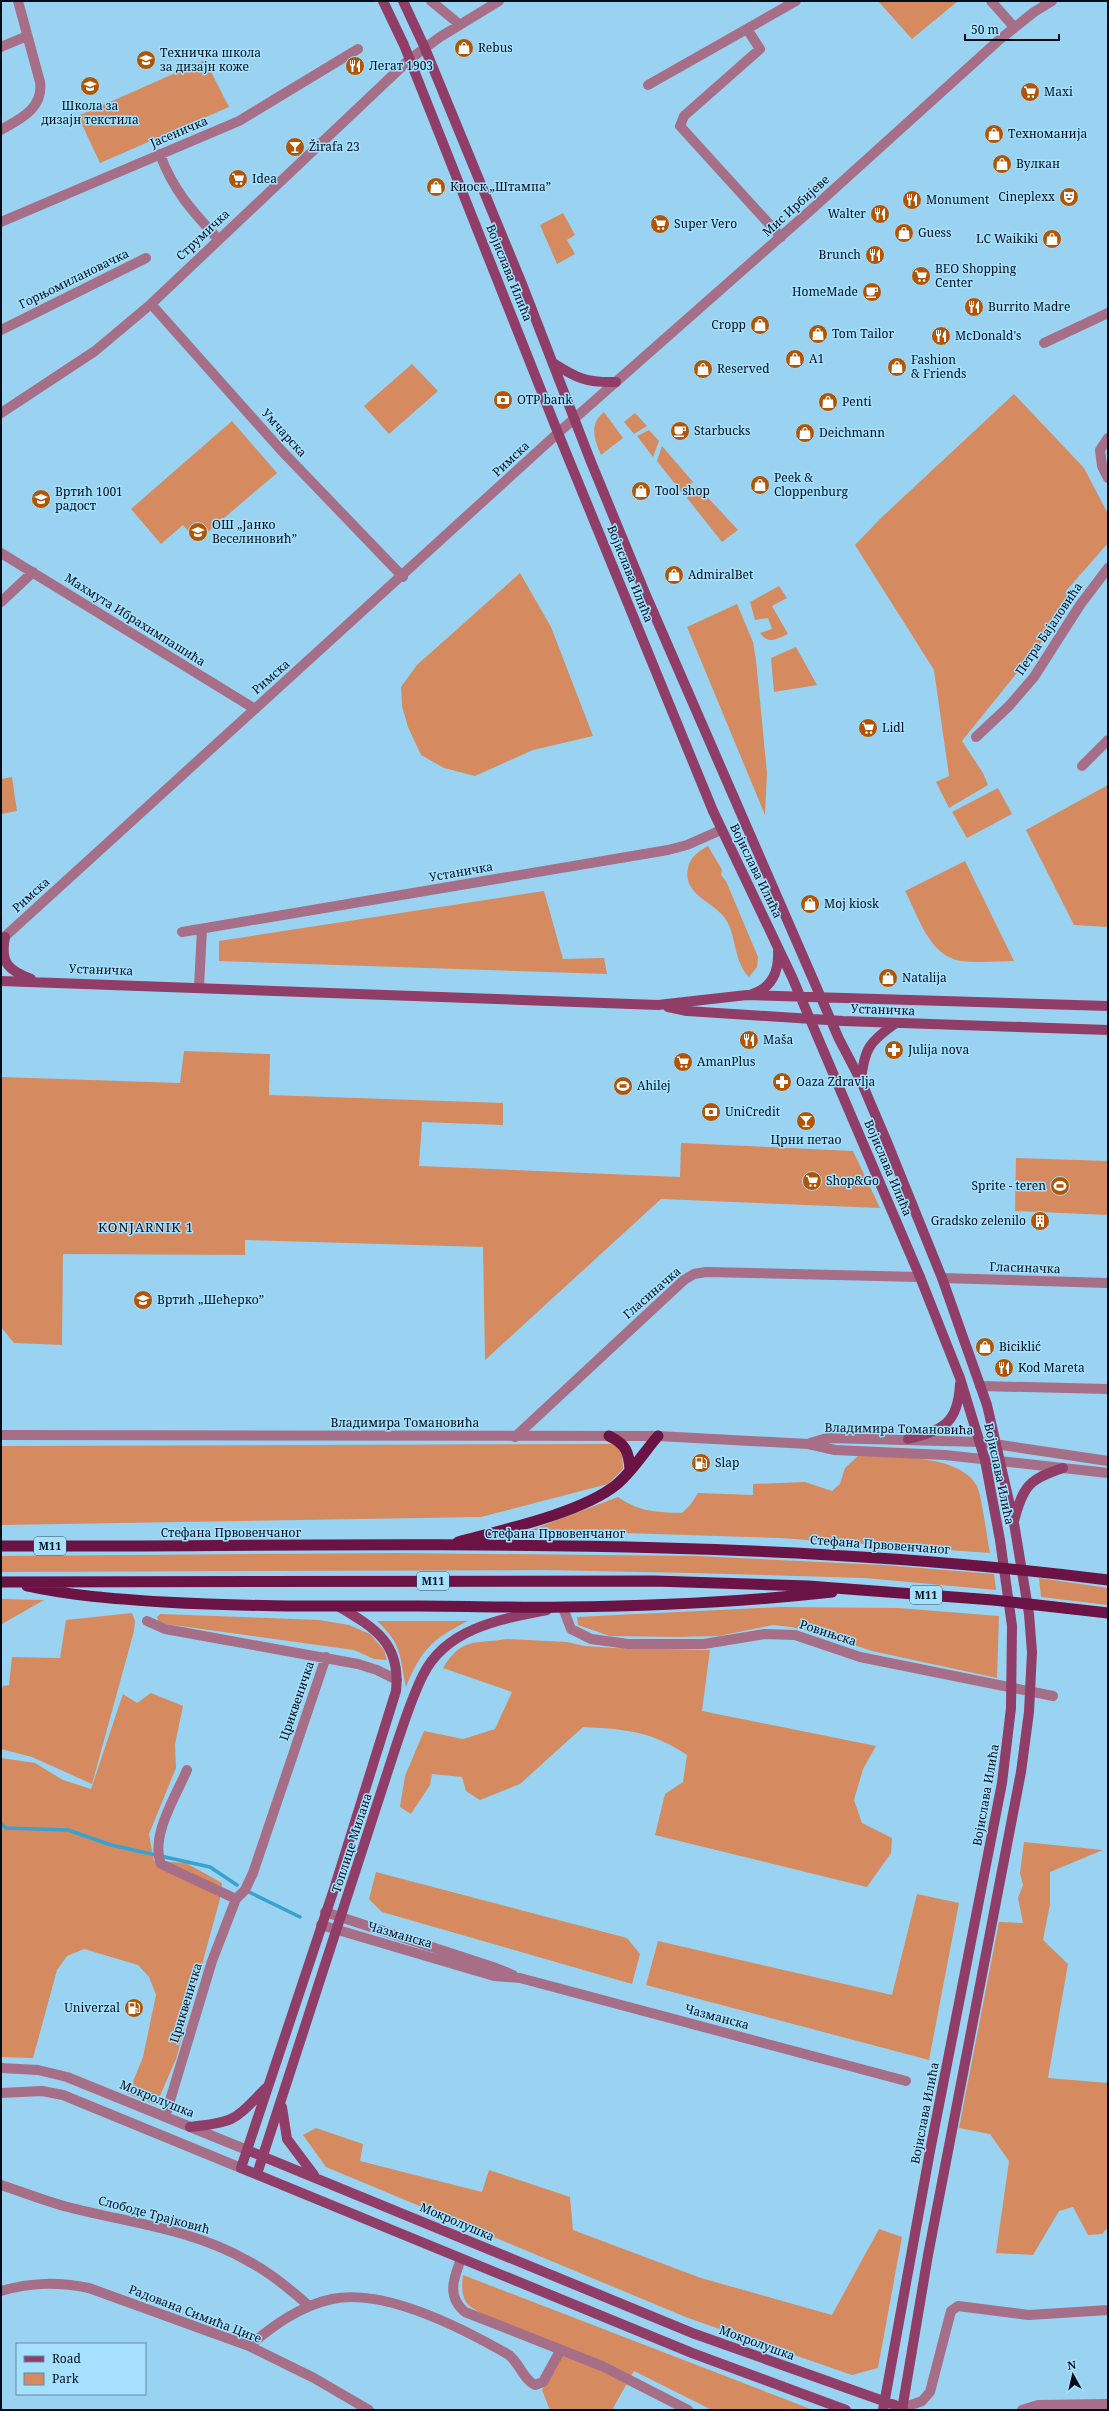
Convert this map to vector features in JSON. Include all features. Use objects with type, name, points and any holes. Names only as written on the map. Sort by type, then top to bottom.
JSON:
[{"type":"highway","points":[[609,1436],[625,1446],[628,1452],[630,1470]]},
{"type":"highway","points":[[442,1546],[498,1532],[574,1507],[600,1496],[616,1485],[658,1436]]},
{"type":"highway","name":"Стефана Првовенчаног","points":[[1,1546],[442,1546],[711,1549],[835,1554],[928,1561],[1108,1580]]},
{"type":"highway","name":"M11","points":[[4,1582],[646,1581],[858,1589],[1108,1612]]},
{"type":"highway","points":[[4,1582],[65,1594],[219,1605],[563,1608],[729,1602],[858,1589]]},
{"type":"main road","name":"Војислава Илића","points":[[383,1],[410,60],[558,433],[721,830],[777,945],[920,1277],[960,1378],[985,1460],[1000,1540],[1012,1626],[1013,1683],[1009,1738],[1001,1791],[913,2247],[884,2406]]},
{"type":"main road","name":"Војислава Илића","points":[[403,1],[424,48],[553,363],[574,419],[645,593],[831,1020],[861,1081],[942,1278],[980,1386],[996,1444],[1014,1523],[1029,1614],[1032,1652],[1026,1741],[928,2255],[905,2409]]},
{"type":"main road","points":[[553,363],[575,377],[584,380],[594,383],[616,382]]},
{"type":"main road","points":[[3,939],[3,956],[10,969],[38,982]]},
{"type":"main road","points":[[747,996],[760,991],[773,979],[777,969],[777,945]]},
{"type":"main road","name":"Устаничка","points":[[1,981],[199,987],[658,1005],[747,996],[1108,1006]]},
{"type":"main road","name":"Устаничка","points":[[658,1005],[687,1011],[831,1020],[1108,1030]]},
{"type":"main road","points":[[861,1081],[866,1050],[879,1035],[896,1023]]},
{"type":"main road","points":[[908,1439],[931,1434],[948,1423],[957,1409],[960,1378]]},
{"type":"main road","points":[[1014,1523],[1019,1501],[1030,1483],[1042,1474],[1064,1468]]},
{"type":"main road","name":"Топлице Милана","points":[[241,2168],[395,1694],[397,1680],[392,1652],[383,1638],[366,1623],[338,1606]]},
{"type":"main road","name":"Топлице Милана","points":[[257,2174],[398,1743],[423,1675],[437,1655],[457,1638],[498,1620],[563,1608]]},
{"type":"main road","points":[[381,1738],[398,1743]]},
{"type":"main road","points":[[190,2127],[224,2122],[237,2118],[267,2086]]},
{"type":"main road","points":[[282,2101],[283,2121],[287,2139],[316,2176]]},
{"type":"main road","name":"Мокролушка","points":[[247,2150],[316,2176],[680,2328],[884,2406],[905,2409]]},
{"type":"main road","points":[[241,2168],[692,2353],[846,2410]]},
{"type":"street","points":[[1,130],[29,113],[38,99],[41,88],[18,1]]},
{"type":"street","points":[[431,1],[459,24]]},
{"type":"street","name":"Струмичка","points":[[1,413],[95,351],[151,304],[218,239],[410,60],[424,48],[459,24],[499,1]]},
{"type":"street","points":[[648,85],[796,1]]},
{"type":"street","points":[[991,1],[1014,27]]},
{"type":"street","name":"Мис Ирбијеве","points":[[558,433],[781,237],[1014,27],[1052,1]]},
{"type":"street","points":[[747,28],[760,49],[684,116],[680,126],[781,237]]},
{"type":"street","points":[[1,47],[28,40]]},
{"type":"street","name":"Јасеничка","points":[[1,222],[239,121],[358,49]]},
{"type":"street","points":[[160,154],[175,188],[188,207],[218,239]]},
{"type":"street","name":"Горњомилановачка","points":[[1,330],[146,258]]},
{"type":"street","name":"Умчарска","points":[[151,304],[280,449],[403,577]]},
{"type":"street","points":[[1044,343],[1108,313]]},
{"type":"street","points":[[1,320],[14,323]]},
{"type":"street","name":"Римска","points":[[3,939],[255,709],[403,577],[558,433]]},
{"type":"street","points":[[1108,438],[1100,450],[1102,466],[1108,478]]},
{"type":"street","name":"Махмута Ибрахимпашића","points":[[1,553],[255,709]]},
{"type":"street","name":"Петра Бајаловића","points":[[976,736],[1009,706],[1034,677],[1080,605],[1108,568]]},
{"type":"street","points":[[1,602],[33,572]]},
{"type":"street","points":[[1082,766],[1108,740]]},
{"type":"street","name":"Устаничка","points":[[182,932],[660,852],[687,845],[721,830]]},
{"type":"street","points":[[199,987],[202,929]]},
{"type":"street","name":"Гласиначка","points":[[515,1436],[684,1280],[694,1274],[706,1272],[920,1277]]},
{"type":"street","name":"Гласиначка","points":[[942,1278],[1108,1283]]},
{"type":"street","points":[[980,1386],[1108,1389]]},
{"type":"street","name":"Владимира Томановића","points":[[1,1435],[658,1436],[808,1444],[835,1450],[945,1455],[1108,1473]]},
{"type":"street","name":"Владимира Томановића","points":[[808,1444],[827,1438],[980,1442],[1108,1461]]},
{"type":"street","name":"Ровињска","points":[[563,1608],[570,1629],[591,1639],[608,1642],[704,1644],[778,1633],[816,1640],[860,1657],[1053,1696]]},
{"type":"street","name":"Цриквеничка","points":[[147,1621],[165,1629],[326,1657],[253,1873],[245,1890],[236,1900],[212,1961],[165,2117]]},
{"type":"street","points":[[326,1657],[377,1670],[397,1680]]},
{"type":"street","points":[[188,1770],[160,1833],[159,1858],[161,1864],[236,1900]]},
{"type":"street","name":"Чазманска","points":[[325,1912],[496,1968],[520,1978],[906,2081]]},
{"type":"street","name":"Чазманска","points":[[321,1925],[494,1976],[520,1978]]},
{"type":"street","name":"Мокролушка","points":[[1,2068],[38,2070],[55,2073],[247,2150]]},
{"type":"street","points":[[1,2093],[42,2091],[63,2095],[241,2168]]},
{"type":"street","name":"Слободе Трајковић","points":[[1,2185],[68,2207],[169,2230],[204,2240],[248,2260],[266,2271],[309,2306]]},
{"type":"street","points":[[461,2259],[452,2288],[455,2300],[462,2309],[469,2314],[630,2379],[688,2410]]},
{"type":"street","name":"Радована Симића Циге","points":[[1,2291],[40,2283],[62,2283],[89,2288],[248,2346],[314,2378],[369,2410]]},
{"type":"street","points":[[248,2346],[278,2322],[309,2306],[333,2299],[349,2297],[375,2300],[410,2308],[450,2324],[516,2361],[530,2382],[535,2385],[543,2382],[560,2351]]},
{"type":"street","points":[[905,2409],[922,2401],[930,2392],[951,2311],[958,2306],[1029,2315],[1108,2310]]},
{"type":"street","points":[[1022,2410],[1038,2405],[1108,2404]]},
{"type":"green space","points":[[878,1],[958,1],[912,39]]},
{"type":"green space","points":[[205,60],[229,107],[100,163],[78,116]]},
{"type":"green space","points":[[563,213],[575,235],[567,240],[575,254],[557,264],[540,225]]},
{"type":"green space","points":[[412,364],[438,391],[389,434],[364,406]]},
{"type":"green space","points":[[1014,394],[1084,468],[1108,514],[1108,543],[1066,591],[1068,601],[1057,623],[962,741],[983,773],[988,785],[949,808],[936,782],[949,776],[934,670],[855,545],[881,518]]},
{"type":"green space","points":[[604,412],[623,438],[601,455],[596,443],[594,432],[596,422]]},
{"type":"green space","points":[[635,413],[647,426],[634,434],[624,422]]},
{"type":"green space","points":[[232,421],[277,473],[197,541],[183,525],[161,544],[131,509]]},
{"type":"green space","points":[[649,430],[659,441],[653,457],[637,436]]},
{"type":"green space","points":[[662,446],[693,482],[683,494],[657,461]]},
{"type":"green space","points":[[697,486],[738,530],[722,542],[687,498]]},
{"type":"green space","points":[[520,573],[551,627],[593,736],[533,750],[475,776],[444,768],[421,755],[408,727],[402,706],[401,687],[417,665]]},
{"type":"green space","points":[[779,586],[787,598],[772,606],[788,634],[770,640],[763,637],[760,633],[772,629],[768,618],[755,620],[750,602]]},
{"type":"green space","points":[[737,604],[753,642],[756,660],[767,773],[765,815],[687,627]]},
{"type":"green space","points":[[796,647],[817,685],[774,692],[771,658]]},
{"type":"green space","points":[[12,777],[17,811],[1,814],[1,779]]},
{"type":"green space","points":[[1108,785],[1108,927],[1074,925],[1026,830]]},
{"type":"green space","points":[[998,788],[1012,814],[967,838],[952,812]]},
{"type":"green space","points":[[708,846],[722,870],[721,875],[726,881],[758,957],[757,967],[749,977],[744,971],[738,958],[728,923],[717,910],[695,893],[690,886],[688,878],[689,864],[698,852]]},
{"type":"green space","points":[[965,861],[1014,961],[967,962],[950,958],[933,944],[920,923],[905,891]]},
{"type":"green space","points":[[544,891],[563,959],[604,958],[607,974],[219,961],[219,941]]},
{"type":"green space","points":[[184,1051],[270,1054],[269,1095],[503,1103],[503,1125],[422,1122],[419,1166],[680,1177],[681,1143],[853,1151],[880,1208],[661,1199],[485,1360],[483,1247],[245,1240],[245,1255],[63,1254],[62,1345],[14,1343],[1,1327],[1,1077],[180,1083]]},
{"type":"green space","points":[[1016,1158],[1108,1161],[1108,1215],[1015,1211]]},
{"type":"green space","points":[[613,1444],[622,1451],[623,1469],[608,1484],[481,1517],[1,1525],[1,1446]]},
{"type":"green space","points":[[859,1455],[924,1459],[940,1462],[956,1468],[968,1475],[979,1491],[990,1553],[780,1538],[531,1530],[618,1497],[634,1506],[648,1510],[682,1513],[691,1504],[698,1493],[753,1495],[753,1484],[805,1482],[832,1491],[840,1484],[845,1468]]},
{"type":"green space","points":[[397,1553],[697,1556],[883,1565],[994,1574],[996,1590],[865,1578],[544,1570],[1,1572],[1,1556]]},
{"type":"green space","points":[[1039,1578],[1108,1588],[1108,1605],[1041,1597]]},
{"type":"green space","points":[[1,1599],[44,1600],[2,1624],[1,1629]]},
{"type":"green space","points":[[780,1607],[898,1608],[999,1616],[997,1678],[872,1651],[821,1634],[791,1627],[773,1625],[719,1636],[610,1636],[578,1625],[577,1617]]},
{"type":"green space","points":[[132,1613],[135,1621],[134,1631],[92,1784],[32,1757],[1,1749],[1,1691],[3,1686],[9,1685],[12,1657],[60,1658],[66,1620]]},
{"type":"green space","points":[[160,1614],[319,1620],[349,1625],[370,1634],[384,1650],[387,1660],[374,1659],[354,1650],[159,1623],[157,1617]]},
{"type":"green space","points":[[377,1621],[468,1621],[445,1634],[429,1647],[411,1674],[406,1687],[401,1658],[396,1644],[392,1637]]},
{"type":"green space","points":[[507,1639],[567,1642],[585,1646],[614,1648],[710,1650],[702,1711],[876,1746],[863,1769],[854,1800],[862,1823],[892,1838],[891,1853],[867,1887],[655,1835],[665,1794],[683,1782],[687,1755],[662,1741],[624,1730],[583,1727],[520,1784],[480,1800],[466,1791],[462,1777],[432,1774],[430,1785],[411,1814],[400,1807],[405,1776],[424,1731],[463,1739],[495,1729],[512,1692],[443,1668],[450,1658],[463,1647],[478,1642]]},
{"type":"green space","points":[[151,1693],[183,1706],[175,1744],[176,1768],[149,1834],[154,1861],[186,1863],[222,1883],[220,1899],[176,2059],[156,2105],[128,2094],[143,2057],[156,1995],[149,1977],[138,1965],[84,1949],[67,1956],[57,1970],[33,2058],[1,2057],[1,1758],[35,1763],[63,1780],[91,1789],[123,1694],[137,1703]]},
{"type":"green space","points":[[1024,1842],[1103,1850],[1050,1872],[1050,1904],[1043,1940],[1068,1964],[1048,2078],[1108,2083],[1108,2227],[1102,2234],[1088,2235],[1073,2207],[1059,2211],[1033,2255],[996,2253],[1009,2161],[990,2134],[959,2128],[999,1922],[1023,1923],[1018,1898],[1023,1885],[1020,1873]]},
{"type":"green space","points":[[376,1872],[627,1938],[640,1954],[632,1984],[382,1912],[369,1899]]},
{"type":"green space","points":[[917,1894],[959,1903],[929,2060],[646,1985],[658,1941],[892,1995]]},
{"type":"green space","points":[[316,2128],[363,2144],[360,2161],[482,2192],[489,2170],[570,2197],[573,2230],[701,2278],[832,2315],[879,2229],[902,2237],[878,2368],[852,2375],[688,2318],[326,2167],[303,2135]]},
{"type":"green space","points":[[463,2275],[813,2410],[712,2410],[634,2371],[612,2410],[550,2410],[542,2390],[566,2349],[497,2321],[472,2308],[466,2302],[463,2295]]},
{"type":"waterway","points":[[1,1824],[6,1828],[68,1830],[111,1845],[210,1867],[237,1885]]},
{"type":"waterway","points":[[247,1891],[300,1917]]},
{"type":"place","name":"Rebus","points":[[464,48]]},
{"type":"place","name":"Техничка школа за дизајн коже","points":[[146,60]]},
{"type":"place","name":"Легат 1903","points":[[355,66]]},
{"type":"place","name":"Школа за дизајн текстила","points":[[90,86]]},
{"type":"place","name":"Maxi","points":[[1030,92]]},
{"type":"place","name":"Техноманија","points":[[994,134]]},
{"type":"place","name":"Žirafa 23","points":[[295,147]]},
{"type":"place","name":"Вулкан","points":[[1002,164]]},
{"type":"place","name":"Idea","points":[[238,179]]},
{"type":"place","name":"Киоск „Штампа”","points":[[436,187]]},
{"type":"place","name":"Cineplexx","points":[[1069,197]]},
{"type":"place","name":"Monument","points":[[912,200]]},
{"type":"place","name":"Walter","points":[[880,214]]},
{"type":"place","name":"Super Vero","points":[[660,224]]},
{"type":"place","name":"Guess","points":[[904,233]]},
{"type":"place","name":"LC Waikiki","points":[[1052,239]]},
{"type":"place","name":"Brunch","points":[[875,255]]},
{"type":"place","name":"BEO Shopping Center","points":[[921,276]]},
{"type":"place","name":"HomeMade","points":[[872,292]]},
{"type":"place","name":"Burrito Madre","points":[[974,307]]},
{"type":"place","name":"Cropp","points":[[760,325]]},
{"type":"place","name":"Tom Tailor","points":[[818,334]]},
{"type":"place","name":"McDonald's","points":[[941,336]]},
{"type":"place","name":"A1","points":[[795,359]]},
{"type":"place","name":"Fashion & Friends","points":[[897,367]]},
{"type":"place","name":"Reserved","points":[[703,369]]},
{"type":"place","name":"OTP bank","points":[[503,400]]},
{"type":"place","name":"Penti","points":[[828,402]]},
{"type":"place","name":"Starbucks","points":[[680,431]]},
{"type":"place","name":"Deichmann","points":[[805,433]]},
{"type":"place","name":"Peek & Cloppenburg","points":[[760,485]]},
{"type":"place","name":"Tool shop","points":[[641,491]]},
{"type":"place","name":"Вртић 1001 радост","points":[[41,499]]},
{"type":"place","name":"ОШ „Јанко Веселиновић”","points":[[198,532]]},
{"type":"place","name":"AdmiralBet","points":[[674,575]]},
{"type":"place","name":"Lidl","points":[[868,728]]},
{"type":"place","name":"Moj kiosk","points":[[810,904]]},
{"type":"place","name":"Natalija","points":[[888,978]]},
{"type":"place","name":"Maša","points":[[749,1040]]},
{"type":"place","name":"Julija nova","points":[[894,1050]]},
{"type":"place","name":"AmanPlus","points":[[683,1062]]},
{"type":"place","name":"Oaza Zdravlja","points":[[782,1082]]},
{"type":"place","name":"Ahilej","points":[[623,1086]]},
{"type":"place","name":"UniCredit","points":[[711,1112]]},
{"type":"place","name":"Црни петао","points":[[806,1121]]},
{"type":"place","name":"Shop&Go","points":[[812,1181]]},
{"type":"place","name":"Sprite - teren","points":[[1060,1186]]},
{"type":"place","name":"Gradsko zelenilo","points":[[1040,1221]]},
{"type":"place","name":"Вртић „Шећерко”","points":[[143,1300]]},
{"type":"place","name":"Biciklić","points":[[985,1347]]},
{"type":"place","name":"Kod Mareta","points":[[1004,1368]]},
{"type":"place","name":"Slap","points":[[701,1463]]},
{"type":"place","name":"Univerzal","points":[[134,2008]]},
{"type":"district","name":"KONJARNIK 1","points":[[146,1227]]}]
